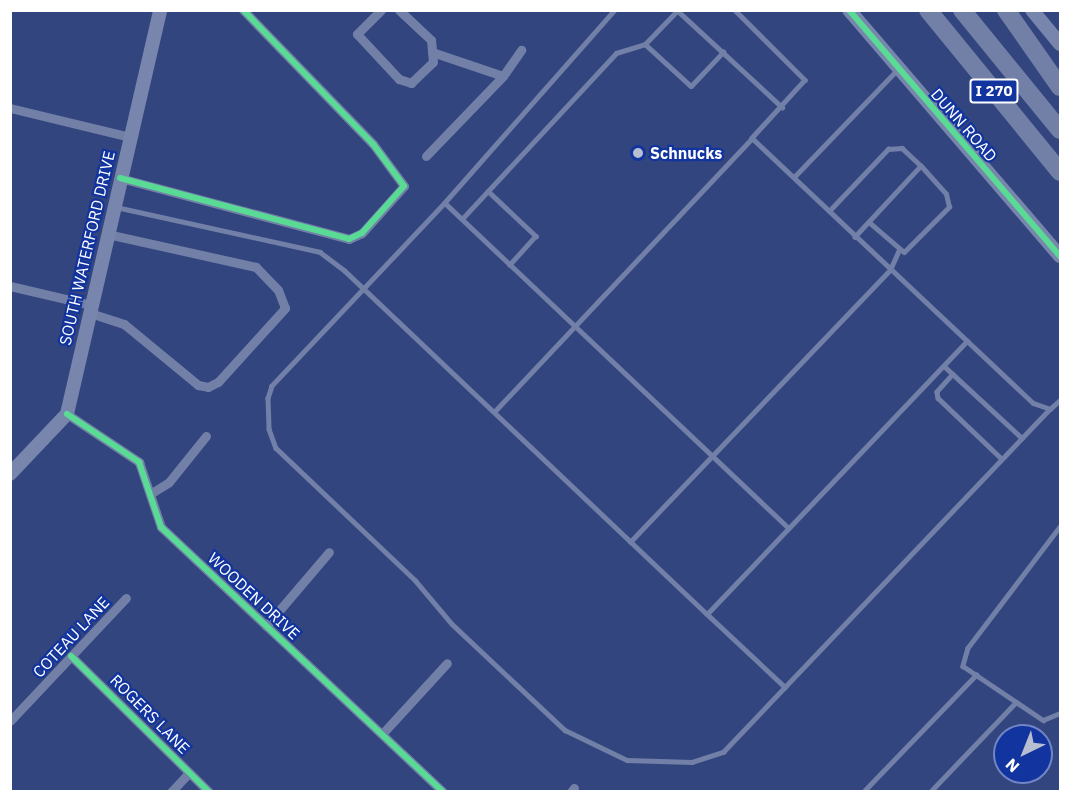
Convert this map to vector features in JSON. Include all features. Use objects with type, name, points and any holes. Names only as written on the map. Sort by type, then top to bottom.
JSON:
[{"type":"highway","name":"I 270","points":[[928,10],[1060,172]]},
{"type":"highway","name":"I 270","points":[[962,10],[1060,130]]},
{"type":"highway","points":[[1006,10],[1060,87]]},
{"type":"street","name":"SOUTH WATERFORD DRIVE","points":[[67,414],[160,10]]},
{"type":"street","points":[[120,178],[349,239],[362,233],[404,186],[373,144],[243,10]]},
{"type":"street","points":[[381,10],[357,34],[399,79],[416,81],[433,62],[431,40],[399,10]]},
{"type":"street","name":"DUNN ROAD","points":[[849,10],[1060,256]]},
{"type":"street","points":[[1032,10],[1058,35]]},
{"type":"street","points":[[426,156],[503,76],[521,50]]},
{"type":"street","points":[[432,52],[503,76]]},
{"type":"street","points":[[10,108],[130,137]]},
{"type":"street","points":[[10,286],[90,309],[124,324],[198,385],[208,387],[218,382],[285,308],[278,290],[256,267],[107,234]]},
{"type":"street","points":[[10,474],[67,414]]},
{"type":"street","name":"WOODEN DRIVE","points":[[67,414],[140,462],[161,527],[443,792]]},
{"type":"street","points":[[150,494],[169,482],[206,436]]},
{"type":"street","points":[[266,626],[329,552]]},
{"type":"street","name":"COTEAU LANE","points":[[10,721],[126,598]]},
{"type":"street","name":"ROGERS LANE","points":[[71,656],[209,792]]},
{"type":"street","points":[[382,734],[447,663]]},
{"type":"street","points":[[171,792],[189,772]]},
{"type":"lane","points":[[615,10],[445,203],[272,386],[268,398],[269,429],[276,447],[415,580],[452,624],[565,730],[627,759],[692,762],[711,758],[723,752],[1060,400]]},
{"type":"lane","points":[[494,412],[805,80],[802,74],[735,10]]},
{"type":"lane","points":[[462,219],[616,53],[645,44],[678,11],[782,107]]},
{"type":"lane","points":[[645,44],[691,86],[723,52]]},
{"type":"lane","points":[[794,177],[898,69]]},
{"type":"lane","points":[[752,138],[1033,403],[1050,409]]},
{"type":"lane","points":[[829,211],[888,149],[902,148],[946,194],[949,207],[908,250],[899,250],[869,222]]},
{"type":"lane","points":[[855,237],[921,166]]},
{"type":"lane","points":[[488,191],[536,236],[510,265]]},
{"type":"lane","points":[[445,203],[789,528]]},
{"type":"lane","points":[[114,206],[320,252],[363,288],[785,687]]},
{"type":"lane","points":[[630,542],[890,270],[899,250]]},
{"type":"lane","points":[[706,614],[967,341]]},
{"type":"lane","points":[[944,366],[1022,438]]},
{"type":"lane","points":[[953,374],[937,392],[938,398],[1002,459]]},
{"type":"lane","points":[[1060,527],[968,648],[963,666],[1043,720],[1060,713]]},
{"type":"lane","points":[[863,792],[976,675]]},
{"type":"lane","points":[[930,792],[1016,702]]},
{"type":"cycle path","points":[[120,178],[349,239],[362,233],[404,186],[373,144],[243,10]]},
{"type":"cycle path","points":[[849,10],[1060,256]]},
{"type":"cycle path","points":[[67,414],[139,462],[161,527],[443,792]]},
{"type":"cycle path","points":[[71,656],[209,792]]},
{"type":"place","name":"Schnucks","points":[[638,153]]}]
